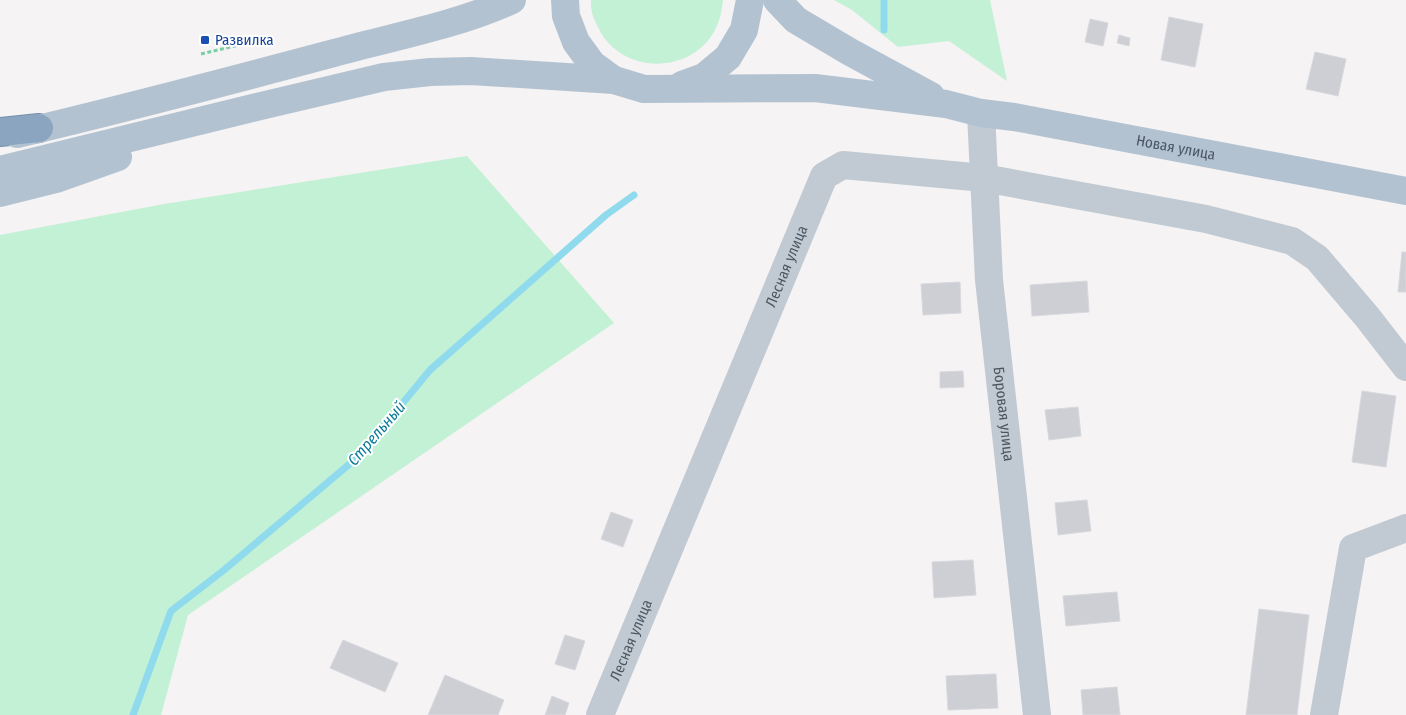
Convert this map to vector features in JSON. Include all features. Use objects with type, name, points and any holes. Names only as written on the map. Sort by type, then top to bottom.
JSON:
[{"type":"highway","points":[[0,132],[39,128]]},
{"type":"main road","points":[[0,138],[446,23],[495,8],[512,0]]},
{"type":"main road","points":[[565,0],[566,16],[576,42],[592,64],[614,80]]},
{"type":"main road","points":[[673,88],[704,77],[728,57],[744,30],[750,0]]},
{"type":"main road","points":[[777,0],[796,20],[850,52],[946,104]]},
{"type":"main road","points":[[0,170],[384,77],[430,72],[471,71],[614,80],[644,89],[815,88],[946,104]]},
{"type":"main road","name":"Новая улица","points":[[946,104],[981,113],[1014,117],[1406,191]]},
{"type":"main road","points":[[0,193],[56,179],[265,105]]},
{"type":"street","name":"Боровая улица","points":[[981,113],[988,280],[1037,715]]},
{"type":"street","name":"Лесная улица","points":[[600,715],[824,176],[843,165],[984,178],[1206,219],[1292,241],[1317,258],[1368,318],[1406,367]]},
{"type":"street","points":[[1324,715],[1353,548],[1406,528]]},
{"type":"green space","points":[[591,0],[723,0],[717,26],[704,45],[690,55],[674,62],[657,64],[639,61],[623,55],[610,44],[599,29],[592,11]]},
{"type":"green space","points":[[834,0],[990,0],[1007,81],[949,41],[898,47],[852,10]]},
{"type":"green space","points":[[467,156],[614,323],[188,615],[161,715],[0,715],[0,235],[164,204]]},
{"type":"building","points":[[1169,17],[1203,24],[1195,67],[1161,60]]},
{"type":"building","points":[[1090,19],[1108,23],[1103,46],[1085,42]]},
{"type":"building","points":[[1119,35],[1130,38],[1129,46],[1117,43]]},
{"type":"building","points":[[1315,52],[1346,59],[1338,96],[1306,89]]},
{"type":"building","points":[[1402,252],[1406,252],[1406,292],[1398,292]]},
{"type":"building","points":[[1087,281],[1089,312],[1032,316],[1030,285]]},
{"type":"building","points":[[960,282],[961,313],[923,315],[921,284]]},
{"type":"building","points":[[963,371],[964,387],[940,388],[940,372]]},
{"type":"building","points":[[1362,391],[1396,396],[1386,467],[1352,462]]},
{"type":"building","points":[[1078,407],[1081,436],[1049,440],[1045,410]]},
{"type":"building","points":[[1087,500],[1091,531],[1058,535],[1055,503]]},
{"type":"building","points":[[611,512],[633,520],[623,547],[601,539]]},
{"type":"building","points":[[973,560],[976,595],[934,598],[932,562]]},
{"type":"building","points":[[1117,592],[1120,621],[1066,626],[1063,596]]},
{"type":"building","points":[[1259,609],[1309,615],[1297,715],[1246,715]]},
{"type":"building","points":[[565,635],[585,641],[575,670],[555,664]]},
{"type":"building","points":[[343,640],[398,663],[385,692],[330,668]]},
{"type":"building","points":[[996,674],[998,708],[948,710],[946,676]]},
{"type":"building","points":[[445,675],[504,700],[498,715],[428,715]]},
{"type":"building","points":[[1117,687],[1120,715],[1083,715],[1081,690]]},
{"type":"building","points":[[552,696],[569,703],[565,715],[545,715]]},
{"type":"waterway","name":"Стрельный","points":[[884,0],[884,30]]},
{"type":"waterway","name":"Стрельный","points":[[133,715],[171,611],[224,570],[359,456],[430,370],[606,215],[634,195]]},
{"type":"place","name":"Развилка","points":[[205,40]]}]
